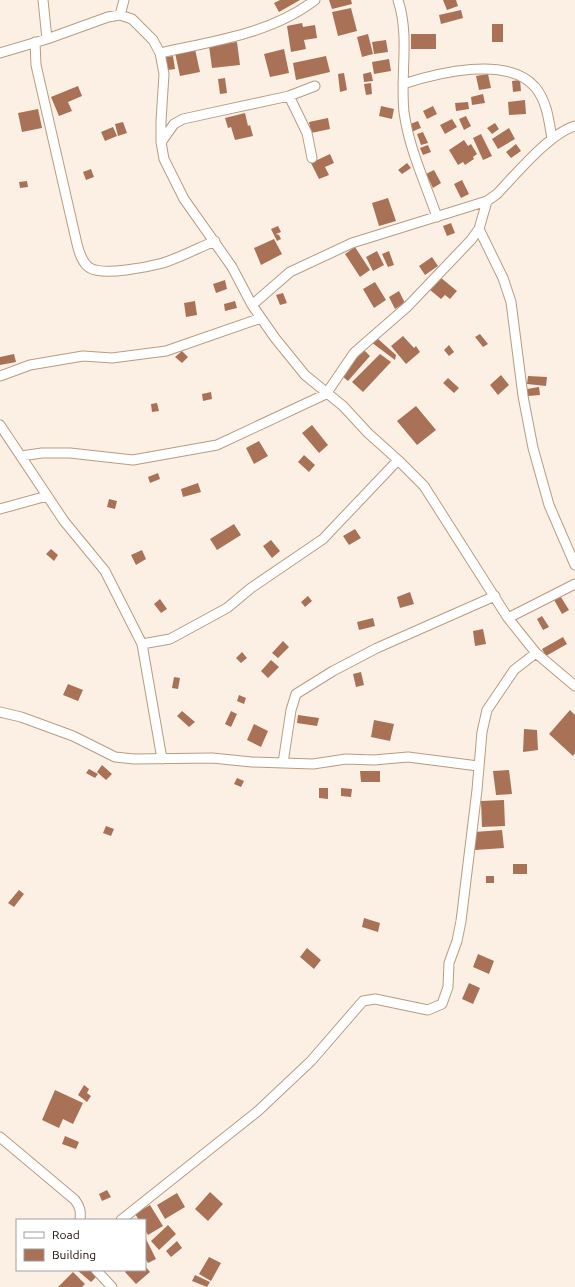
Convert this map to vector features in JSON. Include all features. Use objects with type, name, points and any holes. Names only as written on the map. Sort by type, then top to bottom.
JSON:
[{"type":"street","points":[[43,0],[47,39]]},
{"type":"street","points":[[120,15],[124,0]]},
{"type":"street","points":[[160,53],[204,45],[271,26],[289,17],[315,0]]},
{"type":"street","points":[[398,0],[402,12],[404,30],[404,112],[409,142],[437,216]]},
{"type":"street","points":[[0,53],[47,39],[108,17],[120,15],[132,19],[153,40],[160,53],[164,74],[161,142],[164,159],[184,199],[215,241],[252,305],[305,375],[326,394],[343,406],[368,433],[424,486],[508,618],[536,653],[575,686]]},
{"type":"street","points":[[35,42],[36,65],[77,244],[81,258],[89,268],[100,270],[118,270],[163,263],[215,241]]},
{"type":"street","points":[[403,84],[425,77],[486,68],[509,72],[528,80],[536,87],[545,103],[552,139]]},
{"type":"street","points":[[161,142],[174,124],[183,118],[290,96],[315,86]]},
{"type":"street","points":[[290,96],[307,133],[312,158]]},
{"type":"street","points":[[252,305],[290,272],[352,243],[487,201],[497,194],[552,139],[568,128],[575,126]]},
{"type":"street","points":[[20,456],[42,453],[70,453],[133,460],[217,445],[326,394],[354,353],[408,306],[471,240],[480,229],[487,201]]},
{"type":"street","points":[[480,229],[509,294],[515,319],[523,396],[535,455],[549,505],[575,565]]},
{"type":"street","points":[[0,376],[30,365],[83,356],[112,358],[166,351],[261,318]]},
{"type":"street","points":[[0,425],[64,521],[105,571],[142,644],[162,759]]},
{"type":"street","points":[[142,644],[170,639],[227,608],[251,588],[323,539],[398,460]]},
{"type":"street","points":[[0,509],[47,496]]},
{"type":"street","points":[[508,618],[575,584]]},
{"type":"street","points":[[283,763],[291,710],[296,694],[332,671],[377,648],[495,596]]},
{"type":"street","points":[[122,1219],[258,1111],[311,1061],[363,1001],[375,999],[428,1010],[442,1004],[448,987],[449,963],[457,940],[461,921],[482,732],[487,710],[514,670],[536,653]]},
{"type":"street","points":[[0,712],[20,717],[73,736],[115,757],[134,760],[212,758],[312,764],[346,760],[374,760],[408,757],[478,766]]},
{"type":"street","points":[[0,1136],[75,1200],[79,1205],[81,1212],[80,1219]]},
{"type":"street","points":[[97,1271],[112,1287]]},
{"type":"building","points":[[280,0],[300,0],[279,12],[274,3]]},
{"type":"building","points":[[329,0],[351,0],[352,4],[332,9]]},
{"type":"building","points":[[443,0],[456,0],[458,6],[447,10]]},
{"type":"building","points":[[351,8],[357,31],[338,36],[332,12]]},
{"type":"building","points":[[461,10],[463,18],[441,24],[439,15]]},
{"type":"building","points":[[302,23],[303,27],[315,25],[317,38],[304,40],[306,49],[291,52],[287,26]]},
{"type":"building","points":[[492,24],[503,24],[503,42],[492,42]]},
{"type":"building","points":[[368,34],[373,54],[362,57],[357,37]]},
{"type":"building","points":[[411,34],[436,34],[436,49],[411,49]]},
{"type":"building","points":[[386,40],[388,52],[374,54],[372,42]]},
{"type":"building","points":[[237,42],[240,65],[212,68],[209,46]]},
{"type":"building","points":[[195,49],[200,72],[180,76],[175,53]]},
{"type":"building","points":[[284,49],[289,73],[270,77],[264,54]]},
{"type":"building","points":[[173,56],[175,69],[168,70],[166,57]]},
{"type":"building","points":[[326,56],[330,72],[296,80],[293,63]]},
{"type":"building","points":[[389,59],[391,71],[374,74],[372,62]]},
{"type":"building","points":[[371,72],[373,81],[364,82],[363,74]]},
{"type":"building","points":[[344,73],[347,90],[340,92],[338,74]]},
{"type":"building","points":[[488,74],[491,88],[479,90],[476,76]]},
{"type":"building","points":[[225,78],[227,93],[220,94],[218,79]]},
{"type":"building","points":[[520,80],[521,91],[513,92],[512,81]]},
{"type":"building","points":[[371,83],[372,94],[366,95],[364,84]]},
{"type":"building","points":[[78,86],[82,96],[68,102],[72,111],[59,116],[51,97]]},
{"type":"building","points":[[483,94],[485,103],[472,105],[471,97]]},
{"type":"building","points":[[525,100],[526,114],[509,115],[508,102]]},
{"type":"building","points":[[468,102],[469,109],[456,111],[455,103]]},
{"type":"building","points":[[381,106],[394,109],[392,119],[379,116]]},
{"type":"building","points":[[433,106],[437,114],[427,119],[423,111]]},
{"type":"building","points":[[38,109],[42,128],[22,132],[18,113]]},
{"type":"building","points":[[245,113],[248,126],[250,125],[253,136],[235,140],[231,127],[228,128],[225,118]]},
{"type":"building","points":[[466,116],[471,126],[464,130],[459,119]]},
{"type":"building","points":[[328,118],[330,129],[311,133],[309,122]]},
{"type":"building","points":[[452,119],[457,127],[445,134],[440,125]]},
{"type":"building","points":[[418,121],[421,128],[411,132],[408,125]]},
{"type":"building","points":[[123,122],[127,133],[118,136],[115,124]]},
{"type":"building","points":[[495,123],[499,129],[492,134],[487,128]]},
{"type":"building","points":[[113,127],[117,136],[105,141],[101,132]]},
{"type":"building","points":[[509,128],[515,139],[498,149],[492,139]]},
{"type":"building","points":[[423,132],[428,143],[421,145],[417,134]]},
{"type":"building","points":[[481,134],[492,156],[483,160],[473,138]]},
{"type":"building","points":[[464,140],[468,146],[471,144],[477,154],[473,157],[474,159],[465,165],[463,162],[458,165],[449,150]]},
{"type":"building","points":[[516,144],[521,151],[511,158],[506,152]]},
{"type":"building","points":[[428,145],[431,152],[423,155],[420,148]]},
{"type":"building","points":[[330,154],[334,163],[325,167],[329,175],[319,179],[311,163]]},
{"type":"building","points":[[407,163],[411,168],[402,174],[398,170]]},
{"type":"building","points":[[91,169],[94,177],[86,180],[83,172]]},
{"type":"building","points":[[434,170],[441,183],[433,188],[426,174]]},
{"type":"building","points":[[462,180],[469,194],[461,198],[454,184]]},
{"type":"building","points":[[27,181],[28,187],[20,188],[19,182]]},
{"type":"building","points":[[388,198],[396,221],[379,226],[372,203]]},
{"type":"building","points":[[451,223],[455,233],[447,236],[443,226]]},
{"type":"building","points":[[278,226],[281,232],[276,234],[279,235],[281,239],[277,241],[271,229]]},
{"type":"building","points":[[274,239],[282,254],[261,265],[254,248]]},
{"type":"building","points":[[355,247],[370,270],[360,277],[345,254]]},
{"type":"building","points":[[377,251],[384,265],[373,271],[366,257]]},
{"type":"building","points":[[389,251],[394,265],[388,267],[382,254]]},
{"type":"building","points":[[432,257],[438,266],[425,275],[419,266]]},
{"type":"building","points":[[440,277],[457,291],[450,299],[445,295],[441,299],[430,290]]},
{"type":"building","points":[[225,280],[227,289],[216,293],[213,284]]},
{"type":"building","points":[[375,282],[386,300],[374,308],[363,289]]},
{"type":"building","points":[[399,291],[405,303],[395,309],[389,297]]},
{"type":"building","points":[[283,293],[287,303],[280,305],[276,295]]},
{"type":"building","points":[[195,301],[197,315],[186,317],[184,303]]},
{"type":"building","points":[[235,301],[237,308],[225,311],[224,304]]},
{"type":"building","points":[[480,334],[488,344],[483,347],[475,337]]},
{"type":"building","points":[[403,336],[414,348],[416,346],[420,352],[406,364],[391,346]]},
{"type":"building","points":[[377,338],[396,355],[395,360],[371,342]]},
{"type":"building","points":[[449,345],[454,352],[449,356],[444,350]]},
{"type":"building","points":[[364,350],[370,356],[348,381],[341,375]]},
{"type":"building","points":[[182,351],[188,357],[182,363],[175,357]]},
{"type":"building","points":[[14,354],[16,362],[0,365],[0,357]]},
{"type":"building","points":[[380,354],[391,362],[363,392],[352,382]]},
{"type":"building","points":[[501,375],[509,385],[498,395],[490,385]]},
{"type":"building","points":[[528,376],[547,377],[546,386],[527,384]]},
{"type":"building","points":[[448,378],[459,388],[454,393],[443,383]]},
{"type":"building","points":[[539,387],[540,395],[528,396],[527,389]]},
{"type":"building","points":[[211,392],[212,399],[203,401],[202,394]]},
{"type":"building","points":[[157,403],[159,411],[152,412],[151,404]]},
{"type":"building","points":[[416,406],[436,430],[417,445],[397,421]]},
{"type":"building","points":[[312,425],[328,445],[319,453],[302,433]]},
{"type":"building","points":[[259,441],[268,456],[254,464],[246,448]]},
{"type":"building","points":[[304,455],[315,465],[309,472],[298,462]]},
{"type":"building","points":[[158,473],[160,479],[150,483],[148,477]]},
{"type":"building","points":[[198,483],[201,492],[183,497],[181,489]]},
{"type":"building","points":[[109,499],[117,501],[115,509],[107,507]]},
{"type":"building","points":[[234,524],[241,535],[217,550],[210,539]]},
{"type":"building","points":[[355,529],[361,538],[349,545],[343,536]]},
{"type":"building","points":[[271,540],[280,551],[272,558],[263,546]]},
{"type":"building","points":[[51,549],[58,555],[54,561],[46,554]]},
{"type":"building","points":[[142,550],[146,559],[136,565],[131,555]]},
{"type":"building","points":[[410,592],[414,604],[400,608],[397,597]]},
{"type":"building","points":[[559,594],[569,610],[562,614],[553,598]]},
{"type":"building","points":[[308,596],[312,601],[305,607],[301,602]]},
{"type":"building","points":[[160,599],[167,609],[161,613],[154,604]]},
{"type":"building","points":[[542,616],[549,627],[543,630],[537,619]]},
{"type":"building","points":[[373,618],[375,626],[359,630],[357,622]]},
{"type":"building","points":[[483,629],[486,644],[475,646],[473,631]]},
{"type":"building","points":[[563,637],[567,644],[546,656],[542,649]]},
{"type":"building","points":[[283,641],[289,647],[278,658],[272,653]]},
{"type":"building","points":[[242,652],[247,658],[241,663],[236,658]]},
{"type":"building","points":[[271,660],[279,667],[268,678],[261,671]]},
{"type":"building","points":[[361,672],[364,685],[356,687],[353,674]]},
{"type":"building","points":[[174,677],[180,678],[178,689],[172,688]]},
{"type":"building","points":[[68,684],[83,690],[78,701],[63,695]]},
{"type":"building","points":[[239,695],[246,698],[244,704],[237,701]]},
{"type":"building","points":[[570,710],[575,715],[575,753],[573,756],[549,734]]},
{"type":"building","points":[[182,711],[195,722],[189,727],[177,716]]},
{"type":"building","points":[[231,711],[237,714],[231,727],[225,724]]},
{"type":"building","points":[[298,715],[319,718],[317,726],[297,723]]},
{"type":"building","points":[[374,720],[394,724],[390,741],[371,737]]},
{"type":"building","points":[[254,724],[268,731],[261,747],[247,740]]},
{"type":"building","points":[[524,729],[537,730],[538,750],[523,752]]},
{"type":"building","points":[[102,765],[112,774],[106,780],[97,772]]},
{"type":"building","points":[[89,769],[98,774],[95,778],[86,773]]},
{"type":"building","points":[[509,770],[512,794],[496,795],[493,771]]},
{"type":"building","points":[[360,771],[380,771],[380,782],[361,782]]},
{"type":"building","points":[[237,778],[244,781],[241,787],[234,784]]},
{"type":"building","points":[[319,788],[328,788],[328,799],[319,798]]},
{"type":"building","points":[[341,788],[352,789],[351,797],[341,796]]},
{"type":"building","points":[[504,800],[505,826],[482,827],[481,801]]},
{"type":"building","points":[[106,826],[114,829],[111,836],[103,833]]},
{"type":"building","points":[[502,830],[504,848],[475,850],[474,832]]},
{"type":"building","points":[[513,864],[527,864],[527,874],[513,874]]},
{"type":"building","points":[[486,876],[494,876],[494,883],[486,883]]},
{"type":"building","points":[[19,890],[24,894],[14,907],[8,903]]},
{"type":"building","points":[[364,918],[380,923],[378,932],[362,927]]},
{"type":"building","points":[[307,948],[321,960],[314,969],[300,957]]},
{"type":"building","points":[[478,954],[494,961],[489,974],[473,967]]},
{"type":"building","points":[[469,983],[480,988],[473,1004],[462,999]]},
{"type":"building","points":[[84,1085],[89,1089],[87,1093],[91,1096],[87,1102],[78,1095]]},
{"type":"building","points":[[55,1090],[83,1103],[73,1124],[63,1119],[59,1128],[42,1120]]},
{"type":"building","points":[[65,1136],[79,1142],[76,1149],[62,1144]]},
{"type":"building","points":[[107,1190],[111,1197],[102,1201],[99,1194]]},
{"type":"building","points":[[210,1192],[223,1204],[208,1221],[195,1209]]},
{"type":"building","points":[[177,1193],[185,1207],[165,1219],[157,1205]]},
{"type":"building","points":[[150,1205],[163,1226],[148,1235],[146,1232],[146,1219],[138,1219],[135,1214]]},
{"type":"building","points":[[168,1225],[176,1234],[159,1250],[151,1241]]},
{"type":"building","points":[[146,1239],[156,1259],[148,1263],[146,1260]]},
{"type":"building","points":[[177,1241],[182,1248],[171,1257],[166,1251]]},
{"type":"building","points":[[209,1257],[221,1263],[211,1281],[199,1274]]},
{"type":"building","points":[[146,1267],[150,1272],[136,1284],[125,1272],[146,1271]]},
{"type":"building","points":[[78,1271],[91,1271],[97,1276],[91,1282]]},
{"type":"building","points":[[73,1272],[85,1284],[82,1287],[58,1287]]},
{"type":"building","points":[[195,1275],[210,1282],[207,1287],[192,1281]]}]
